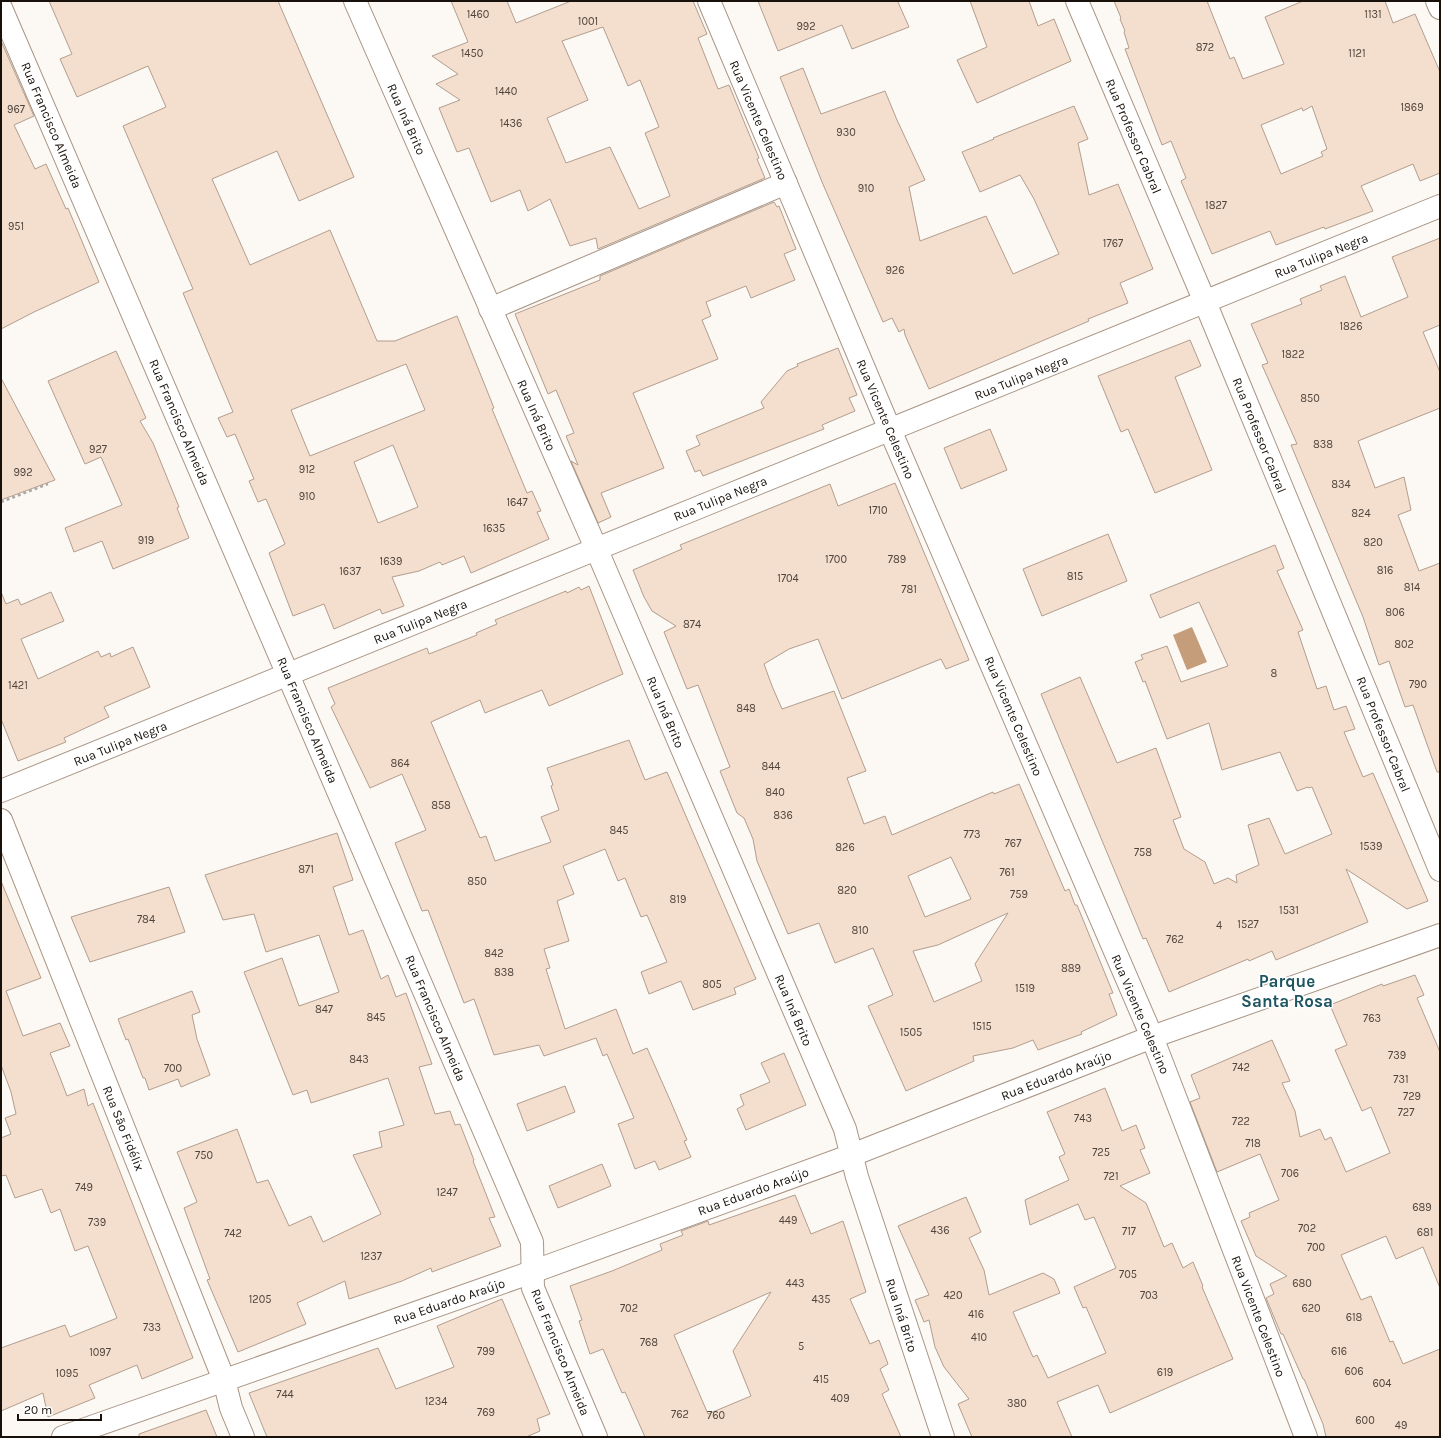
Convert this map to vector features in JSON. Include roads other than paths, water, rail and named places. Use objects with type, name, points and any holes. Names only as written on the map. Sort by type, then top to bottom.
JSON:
[{"type":"street","name":"Rua Iná Brito","points":[[355,1],[596,548],[845,1129],[859,1184],[943,1437]]},
{"type":"street","name":"Rua Vicente Celestino","points":[[709,1],[890,430],[1152,1037],[1306,1437]]},
{"type":"street","name":"Rua Professor Cabral","points":[[1077,1],[1440,870]]},
{"type":"street","points":[[1437,1],[1440,8]]},
{"type":"street","name":"Rua Francisco Almeida","points":[[1,8],[532,1242],[533,1288],[596,1437]]},
{"type":"street","points":[[490,309],[786,183]]},
{"type":"street","name":"Rua Tulipa Negra","points":[[1,791],[1440,206]]},
{"type":"street","name":"Rua São Fidélix","points":[[1,820],[224,1380],[231,1408],[243,1437]]},
{"type":"street","name":"Rua Eduardo Araújo","points":[[63,1437],[532,1272],[852,1155],[1152,1037],[1440,935]]},
{"type":"district","name":"Parque Santa Rosa","points":[[1287,991]]}]
